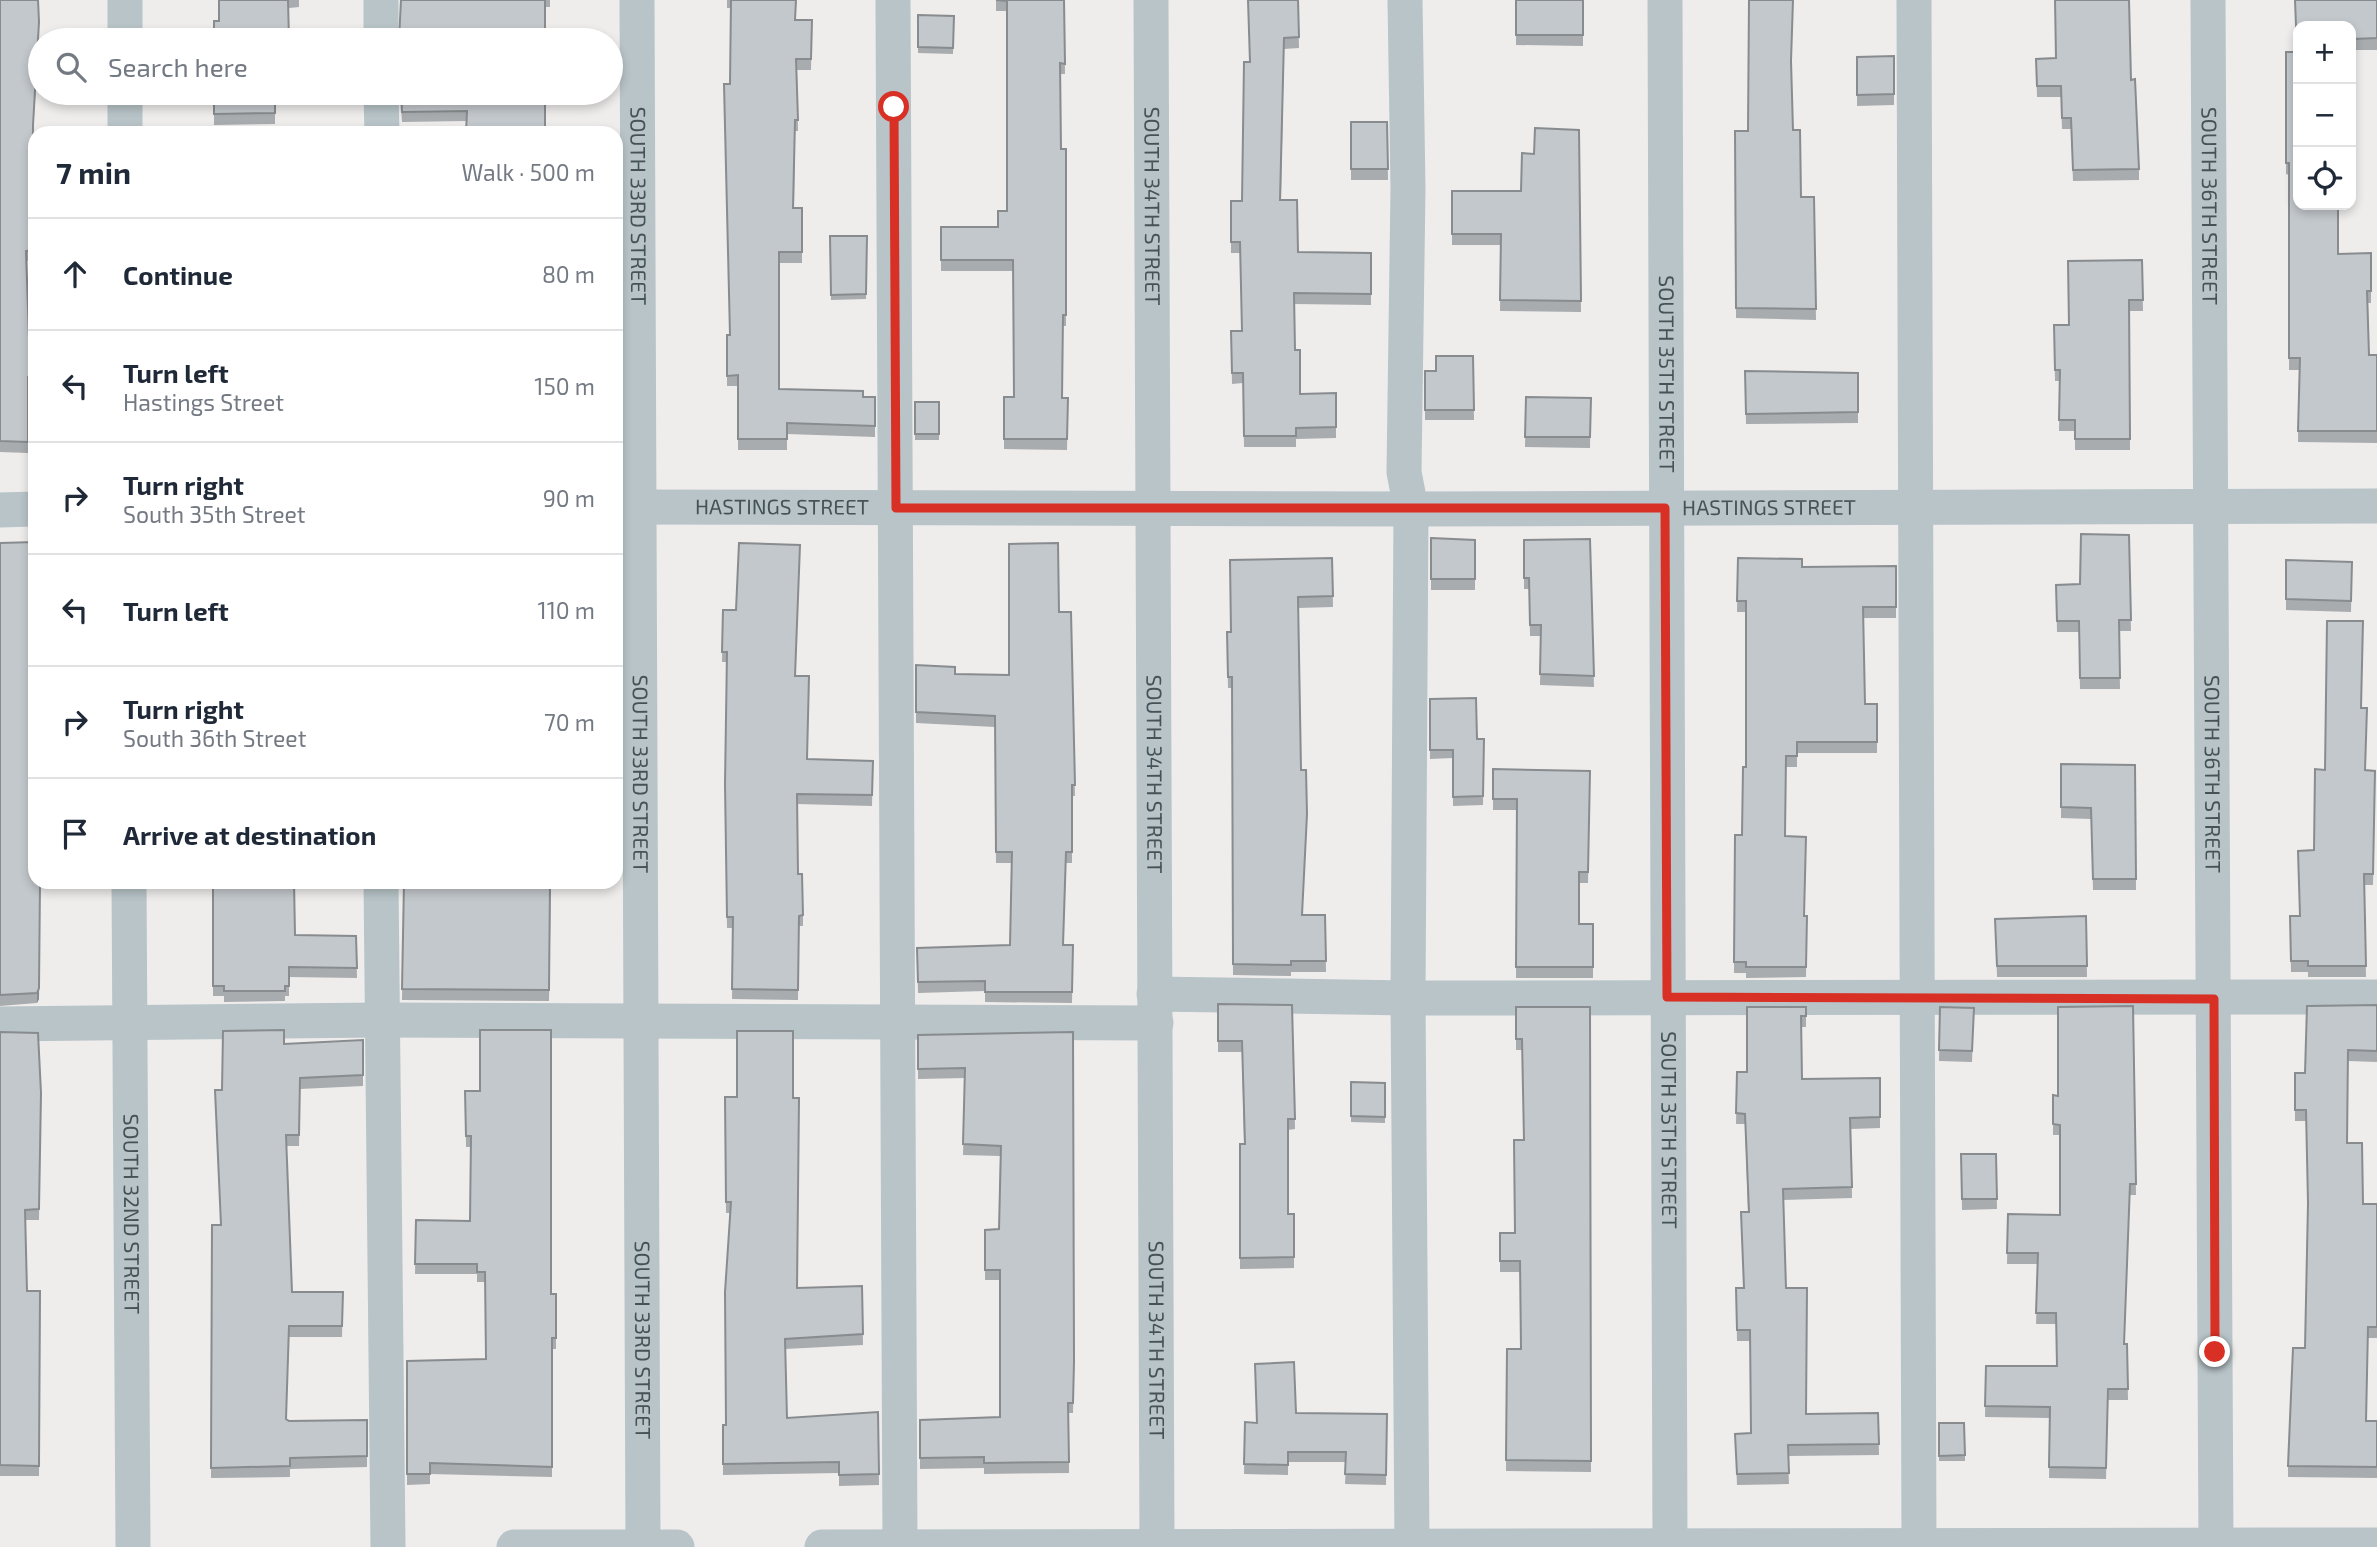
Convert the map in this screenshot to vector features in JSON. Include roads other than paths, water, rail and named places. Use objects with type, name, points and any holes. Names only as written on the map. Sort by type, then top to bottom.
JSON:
[{"type":"street","points":[[125,0],[125,28]]},
{"type":"street","points":[[381,0],[381,28]]},
{"type":"street","name":"SOUTH 33RD STREET","points":[[637,0],[628,507],[639,1022],[643,1547]]},
{"type":"street","points":[[893,0],[900,1022],[900,1546]]},
{"type":"street","name":"SOUTH 34TH STREET","points":[[1151,0],[1157,1546]]},
{"type":"street","points":[[1405,0],[1408,189],[1404,472],[1411,509],[1408,998],[1412,1546]]},
{"type":"street","name":"SOUTH 35TH STREET","points":[[1665,0],[1670,1546]]},
{"type":"street","points":[[1914,0],[1919,1546]]},
{"type":"street","name":"SOUTH 36TH STREET","points":[[2208,0],[2213,506],[2210,634],[2216,1546]]},
{"type":"street","points":[[125,105],[125,126]]},
{"type":"street","points":[[381,105],[382,126]]},
{"type":"street","name":"HASTINGS STREET","points":[[628,507],[1411,509],[2377,506]]},
{"type":"street","points":[[0,510],[28,509]]},
{"type":"street","name":"SOUTH 32ND STREET","points":[[129,889],[133,1547]]},
{"type":"street","points":[[381,889],[388,1547]]},
{"type":"street","points":[[0,1024],[130,1025],[381,1020],[900,1022],[1408,998],[2377,997]]},
{"type":"street","points":[[821,1547],[2377,1545]]},
{"type":"street","points":[[514,1547],[677,1547]]}]
